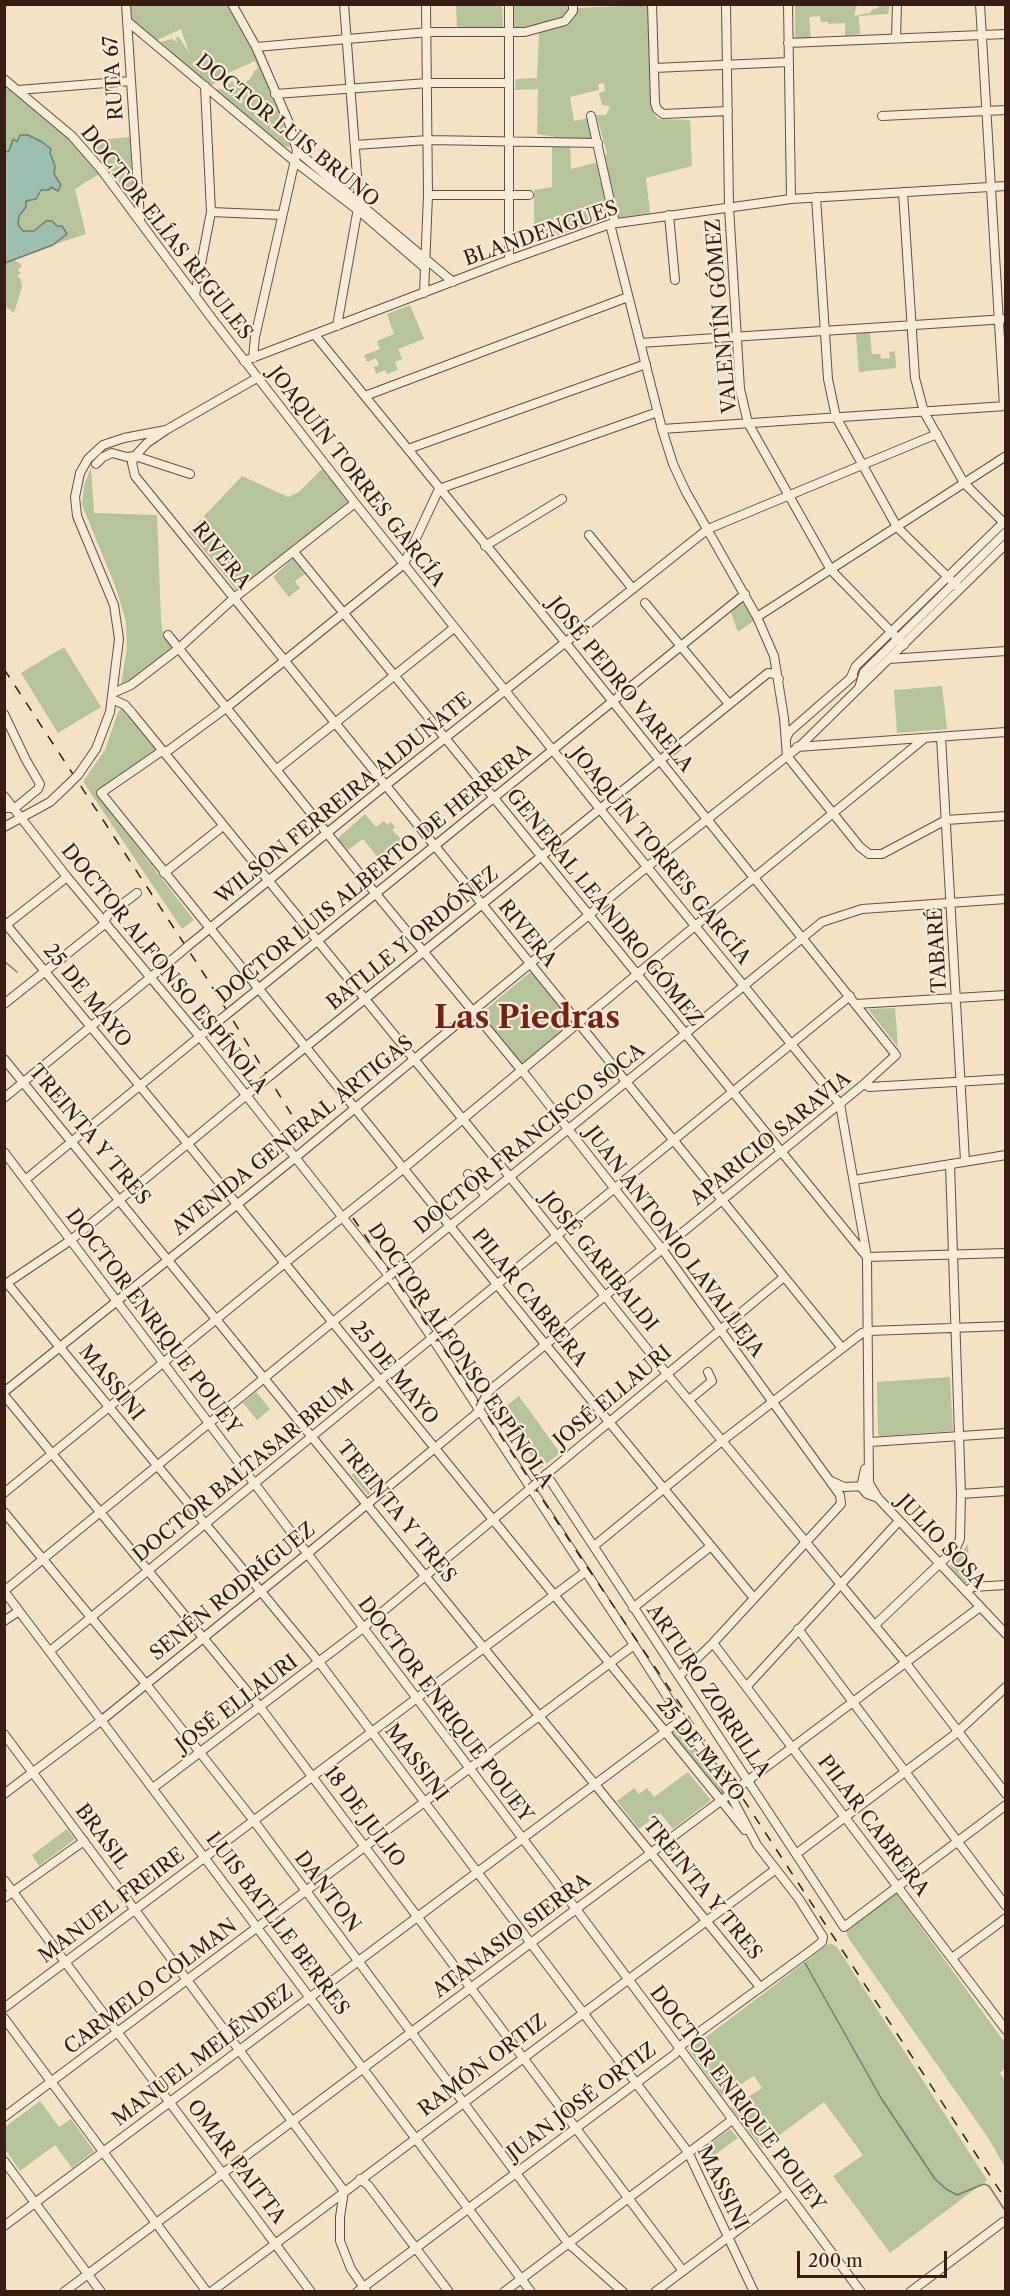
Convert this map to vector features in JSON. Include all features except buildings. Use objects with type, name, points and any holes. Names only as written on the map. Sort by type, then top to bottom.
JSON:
[{"type":"street","name":"RUTA 67","points":[[126,4],[140,220]]},
{"type":"street","points":[[232,4],[256,47],[289,123],[297,151],[252,350],[253,358]]},
{"type":"street","points":[[337,326],[359,206],[344,4]]},
{"type":"street","points":[[424,292],[428,195],[426,4]]},
{"type":"street","points":[[509,4],[507,195],[509,260]]},
{"type":"street","points":[[652,4],[655,103],[659,112],[663,114],[728,111]]},
{"type":"street","name":"VALENTÍN GÓMEZ","points":[[726,4],[729,207],[741,389],[748,423],[831,570],[901,642]]},
{"type":"street","points":[[788,4],[791,199]]},
{"type":"street","points":[[896,38],[897,4]]},
{"type":"street","points":[[662,429],[1005,406],[1003,320],[995,249],[980,4]]},
{"type":"street","points":[[256,47],[347,37],[428,32],[525,32],[565,21],[573,8]]},
{"type":"street","name":"DOCTOR LUIS BRUNO","points":[[127,21],[294,160],[426,257],[453,282]]},
{"type":"street","points":[[789,43],[1005,34]]},
{"type":"street","points":[[654,68],[789,62]]},
{"type":"street","name":"DOCTOR ELÍAS REGULES","points":[[4,79],[81,145],[140,220],[244,361]]},
{"type":"street","points":[[18,90],[131,81]]},
{"type":"street","points":[[276,94],[428,83],[509,83]]},
{"type":"street","points":[[195,295],[211,212],[205,86]]},
{"type":"street","points":[[882,116],[1005,110]]},
{"type":"street","points":[[591,116],[628,297],[662,429],[681,483],[757,617],[775,663],[787,741],[790,746],[816,747],[1005,732]]},
{"type":"street","points":[[355,145],[428,140],[598,143]]},
{"type":"street","points":[[587,144],[600,162]]},
{"type":"street","name":"DOCTOR LUIS BRUNO","points":[[297,151],[424,268]]},
{"type":"street","name":"BLANDENGUES","points":[[244,361],[509,260],[612,224],[791,199],[1005,186]]},
{"type":"street","points":[[798,747],[890,659],[901,642],[1005,522],[964,483],[924,412],[915,378],[903,192]]},
{"type":"street","points":[[428,195],[529,195]]},
{"type":"street","points":[[816,197],[828,379],[836,417],[897,527],[954,583]]},
{"type":"street","points":[[211,212],[282,215]]},
{"type":"street","points":[[669,215],[675,280]]},
{"type":"street","points":[[995,249],[1005,248]]},
{"type":"street","points":[[365,396],[628,297]]},
{"type":"street","points":[[640,343],[1003,320]]},
{"type":"street","name":"JOSÉ PEDRO VARELA","points":[[315,335],[896,1052],[896,1057]]},
{"type":"street","name":"JOAQUÍN TORRES GARCÍA","points":[[244,361],[600,810],[840,1104],[867,1257],[870,1442],[868,1476],[878,1498]]},
{"type":"street","points":[[408,449],[646,364]]},
{"type":"street","points":[[135,456],[147,443],[166,430],[257,378]]},
{"type":"street","points":[[164,752],[226,708],[404,564],[439,489],[658,412]]},
{"type":"street","points":[[4,827],[50,802],[78,775],[96,749],[106,724],[113,696],[119,647],[116,615],[110,593],[77,516],[76,485],[80,473],[88,459],[103,445],[124,438],[166,430]]},
{"type":"street","name":"WILSON FERREIRA ALDUNATE","points":[[4,1098],[92,1028],[327,832],[708,529],[937,434]]},
{"type":"street","points":[[96,464],[103,457],[112,453],[127,457],[135,456],[189,474]]},
{"type":"street","name":"RIVERA","points":[[135,456],[132,462],[135,476],[842,1348]]},
{"type":"street","points":[[757,617],[1005,456]]},
{"type":"street","points":[[485,546],[562,499]]},
{"type":"street","points":[[113,696],[178,649],[234,598],[355,503]]},
{"type":"street","points":[[954,583],[1005,532]]},
{"type":"street","points":[[589,535],[633,589]]},
{"type":"street","points":[[851,677],[856,666],[891,632],[1005,544]]},
{"type":"street","name":"GENERAL LEANDRO GÓMEZ","points":[[294,552],[446,737],[780,1153],[867,1257]]},
{"type":"street","name":"DOCTOR LUIS ALBERTO DE HERRERA","points":[[25,1180],[744,594]]},
{"type":"street","points":[[645,603],[729,704]]},
{"type":"street","points":[[276,770],[454,627]]},
{"type":"street","name":"JUAN ANTONIO LAVALLEJA","points":[[168,635],[615,1188],[831,1481],[840,1495],[841,1504],[805,1541]]},
{"type":"street","points":[[901,642],[864,672],[851,677],[787,735],[787,756],[860,847],[869,854],[882,854],[946,820],[1005,816]]},
{"type":"street","points":[[890,659],[1005,651]]},
{"type":"street","name":"BATLLE Y ORDÓÑEZ","points":[[6,1284],[71,1240],[768,673],[775,663]]},
{"type":"street","points":[[859,688],[864,672]]},
{"type":"street","points":[[768,673],[774,674],[778,679]]},
{"type":"street","points":[[842,685],[851,695]]},
{"type":"street","name":"JOSÉ GARIBALDI","points":[[113,696],[125,705],[164,752],[667,1374],[875,1625],[1005,1794]]},
{"type":"street","points":[[4,714],[40,784],[38,789],[15,808],[4,808]]},
{"type":"street","points":[[784,718],[795,729],[802,732],[804,740],[816,747]]},
{"type":"street","name":"TABARÉ","points":[[940,737],[965,1161]]},
{"type":"street","points":[[4,1493],[404,1168],[925,738]]},
{"type":"street","name":"AVENIDA GENERAL ARTIGAS","points":[[4,1393],[647,867],[798,747]]},
{"type":"street","name":"PILAR CABRERA","points":[[164,752],[101,793],[545,1344],[753,1597]]},
{"type":"street","name":"DOCTOR ALFONSO ESPÍNOLA","points":[[4,796],[67,877],[296,1156],[389,1276],[479,1409],[730,1794],[757,1845],[799,1899],[824,1937]]},
{"type":"street","points":[[164,873],[223,826]]},
{"type":"street","points":[[6,923],[67,877]]},
{"type":"street","points":[[4,1004],[102,926],[108,915],[137,893]]},
{"type":"street","name":"DOCTOR FRANCISCO SOCA","points":[[4,1591],[822,922],[850,911],[1005,899]]},
{"type":"street","name":"25 DE MAYO","points":[[6,923],[757,1845]]},
{"type":"street","points":[[856,1004],[1005,995]]},
{"type":"street","name":"DOCTOR BALTASAR BRUM","points":[[50,1651],[850,996]]},
{"type":"street","name":"APARICIO SARAVIA","points":[[479,1409],[490,1390],[896,1057]]},
{"type":"street","name":"TREINTA Y TRES","points":[[4,1059],[760,1987]]},
{"type":"street","points":[[864,1084],[869,1087],[1005,1079]]},
{"type":"street","name":"DOCTOR ENRIQUE POUEY","points":[[4,1152],[576,1909],[858,2291]]},
{"type":"street","points":[[854,1180],[1005,1155]]},
{"type":"street","points":[[875,1625],[956,1548],[960,1539],[961,1494],[950,1164]]},
{"type":"street","points":[[468,1173],[486,1196]]},
{"type":"street","points":[[867,1257],[1005,1253]]},
{"type":"street","name":"JOSÉ ELLAURI","points":[[153,1788],[363,1629],[784,1277]]},
{"type":"street","name":"MASSINI","points":[[6,1284],[320,1662],[688,2152],[754,2292]]},
{"type":"street","points":[[594,1546],[722,1441],[868,1330],[1005,1326]]},
{"type":"street","points":[[689,1400],[712,1381],[708,1372]]},
{"type":"street","name":"18 DE JULIO","points":[[4,1393],[260,1707],[683,2271]]},
{"type":"street","name":"SENÉN RODRÍGUEZ","points":[[4,1794],[102,1720],[307,1554],[476,1414],[479,1409]]},
{"type":"street","points":[[870,1442],[1005,1433]]},
{"type":"street","name":"JOAQUÍN TORRES GARCÍA","points":[[860,1485],[864,1476],[870,1442]]},
{"type":"street","name":"ARTURO ZORRILLA","points":[[543,1477],[594,1546],[844,1926],[897,1886]]},
{"type":"street","points":[[831,1481],[844,1486],[860,1485],[872,1489]]},
{"type":"street","points":[[860,1485],[867,1494],[878,1498]]},
{"type":"street","points":[[961,1494],[1005,1491]]},
{"type":"street","name":"JULIO SOSA","points":[[878,1498],[1005,1634]]},
{"type":"street","name":"DANTON","points":[[4,1512],[201,1752],[412,2031],[568,2243],[622,2292]]},
{"type":"street","points":[[747,1686],[899,1521]]},
{"type":"street","points":[[679,1676],[713,1643],[805,1541]]},
{"type":"street","points":[[633,1608],[711,1546]]},
{"type":"street","name":"MANUEL FREIRE","points":[[4,2008],[585,1572]]},
{"type":"street","points":[[966,1592],[972,1587],[1005,1585]]},
{"type":"street","name":"LUIS BATLLE BERRES","points":[[4,1591],[311,1996],[531,2292]]},
{"type":"street","name":"ATANASIO SIERRA","points":[[64,2292],[980,1607]]},
{"type":"street","points":[[4,1622],[19,1611]]},
{"type":"street","points":[[798,1629],[1005,1906]]},
{"type":"street","name":"PILAR CABRERA","points":[[713,1643],[1005,2030]]},
{"type":"street","name":"CARMELO COLMAN","points":[[4,2117],[634,1646]]},
{"type":"street","points":[[796,1854],[958,1731],[1005,1687]]},
{"type":"street","name":"MANUEL MELÉNDEZ","points":[[4,2226],[681,1720]]},
{"type":"street","name":"BRASIL","points":[[4,1734],[344,2190]]},
{"type":"street","points":[[897,1886],[1005,1805]]},
{"type":"street","points":[[4,1898],[84,1840]]},
{"type":"street","name":"RAMÓN ORTIZ","points":[[209,2292],[776,1869]]},
{"type":"street","name":"OMAR PAITTA","points":[[4,1880],[276,2242],[311,2292]]},
{"type":"street","points":[[952,1958],[1005,1918]]},
{"type":"street","name":"JUAN JOSÉ ORTIZ","points":[[362,2290],[516,2171],[813,1949],[822,1942],[824,1937]]},
{"type":"street","points":[[4,2018],[209,2292]]},
{"type":"street","points":[[504,2292],[732,2120]]},
{"type":"street","points":[[4,2161],[101,2292]]},
{"type":"street","points":[[360,2179],[368,2185],[449,2292]]},
{"type":"street","points":[[344,2190],[340,2217],[340,2241],[362,2290]]},
{"type":"street","points":[[655,2292],[787,2193]]},
{"type":"street","points":[[910,2292],[1003,2222]]},
{"type":"shaded area","points":[[130,5],[229,5],[254,52],[276,102],[291,145],[282,146],[217,93],[217,89],[224,89],[232,81],[237,88],[250,79],[258,68],[255,61],[219,77],[219,82],[209,86],[160,42],[172,39],[177,42],[176,37],[179,37],[189,53],[181,29],[155,41],[133,23]]},
{"type":"shaded area","points":[[456,5],[502,5],[503,28],[457,29]]},
{"type":"shaded area","points":[[514,5],[570,5],[571,11],[566,17],[541,27],[514,30]]},
{"type":"shaded area","points":[[647,5],[653,112],[658,119],[690,120],[692,166],[646,178],[650,213],[618,218],[605,156],[607,153],[596,115],[606,115],[610,106],[602,105],[599,93],[605,91],[604,83],[598,84],[599,90],[570,97],[574,121],[589,118],[595,141],[592,143],[537,134],[538,89],[515,90],[516,79],[537,78],[539,32],[569,22],[576,8]]},
{"type":"shaded area","points":[[795,5],[857,5],[854,15],[856,16],[869,14],[879,5],[890,5],[888,14],[859,16],[860,34],[845,36],[845,23],[828,24],[828,22],[821,22],[820,16],[809,17],[811,38],[795,40]]},
{"type":"shaded area","points":[[4,83],[65,134],[99,174],[75,189],[86,234],[53,245],[34,231],[23,231],[18,225],[19,216],[26,207],[26,201],[41,190],[54,174],[55,166],[50,153],[13,140],[9,151],[5,152]]},
{"type":"shaded area","points":[[20,135],[28,135],[51,149],[50,153],[55,166],[54,174],[61,185],[58,191],[51,187],[49,190],[41,190],[36,199],[26,201],[26,207],[19,216],[18,225],[23,231],[34,231],[46,221],[52,221],[57,226],[62,226],[67,234],[53,245],[5,263],[5,152],[9,151],[13,139],[17,142]]},
{"type":"shaded area","points":[[130,137],[134,198],[132,200],[94,149],[108,139]]},
{"type":"shaded area","points":[[552,146],[570,146],[571,169],[595,163],[599,165],[608,210],[601,212],[604,220],[534,243],[534,190],[552,187]]},
{"type":"shaded area","points":[[14,260],[22,265],[18,270],[21,274],[17,275],[22,287],[14,313],[5,306],[5,263]]},
{"type":"shaded area","points":[[410,305],[424,339],[398,349],[402,359],[395,362],[398,370],[387,374],[385,370],[376,374],[374,367],[379,365],[376,358],[367,362],[364,355],[380,349],[377,341],[394,334],[387,314]]},
{"type":"shaded area","points":[[870,332],[872,354],[880,354],[881,359],[890,358],[889,352],[895,351],[896,368],[859,372],[856,334]]},
{"type":"shaded area","points":[[91,468],[94,513],[157,515],[161,620],[163,635],[172,647],[133,679],[121,685],[127,648],[126,621],[116,588],[82,505],[84,485]]},
{"type":"shaded area","points":[[322,469],[348,501],[346,504],[237,591],[189,532],[242,476],[288,497],[299,492]]},
{"type":"shaded area","points":[[293,558],[305,574],[295,581],[300,588],[289,597],[273,577]]},
{"type":"shaded area","points":[[741,601],[745,601],[755,620],[738,632],[730,610]]},
{"type":"shaded area","points":[[64,647],[101,707],[58,733],[21,673]]},
{"type":"shaded area","points":[[942,686],[947,729],[897,733],[894,690]]},
{"type":"shaded area","points":[[121,709],[125,709],[156,749],[155,753],[98,793],[98,796],[194,920],[182,929],[84,783],[105,750]]},
{"type":"shaded area","points":[[365,814],[376,827],[384,821],[387,825],[391,822],[395,827],[392,830],[403,841],[380,860],[363,839],[348,850],[339,840],[339,837]]},
{"type":"shaded area","points":[[533,970],[577,1023],[523,1067],[479,1015]]},
{"type":"shaded area","points":[[895,1008],[898,1047],[868,1009]]},
{"type":"shaded area","points":[[950,1377],[953,1431],[880,1436],[878,1434],[877,1382]]},
{"type":"shaded area","points":[[256,1392],[270,1409],[257,1420],[243,1403]]},
{"type":"shaded area","points":[[519,1396],[560,1453],[540,1469],[500,1411]]},
{"type":"shaded area","points":[[362,1466],[379,1487],[368,1495],[351,1475]]},
{"type":"shaded area","points":[[968,1544],[970,1582],[965,1583],[950,1566]]},
{"type":"shaded area","points":[[679,1725],[682,1726],[726,1793],[722,1797],[670,1734]]},
{"type":"shaded area","points":[[688,1772],[711,1800],[673,1829],[660,1813],[639,1829],[617,1801],[634,1788],[639,1794],[647,1788],[654,1797]]},
{"type":"shaded area","points":[[67,1829],[75,1839],[39,1866],[32,1855]]},
{"type":"shaded area","points":[[896,1893],[1005,2043],[1005,2068],[1000,2073],[1005,2080],[1005,2167],[989,2139],[847,1936],[847,1930]]},
{"type":"shaded area","points":[[830,1943],[837,1947],[987,2180],[890,2253],[833,2176],[863,2155],[824,2102],[762,2148],[731,2108],[762,2088],[754,2076],[722,2096],[689,2050]]},
{"type":"shaded area","points":[[40,2101],[59,2127],[71,2119],[94,2151],[72,2168],[55,2145],[20,2171],[5,2149],[5,2127]]},
{"type":"shaded area","points":[[730,2129],[738,2138],[702,2164],[698,2152]]},
{"type":"waterway","points":[[4,961],[17,972]]},
{"type":"waterway","points":[[805,1963],[881,2098],[935,2179],[957,2195],[984,2184],[989,2186],[1006,2212]]},
{"type":"railway","points":[[4,669],[204,974],[295,1120]]},
{"type":"railway","points":[[353,1218],[449,1357],[717,1759],[1006,2200]]},
{"type":"district","name":"Las Piedras","points":[[527,1019]]}]
